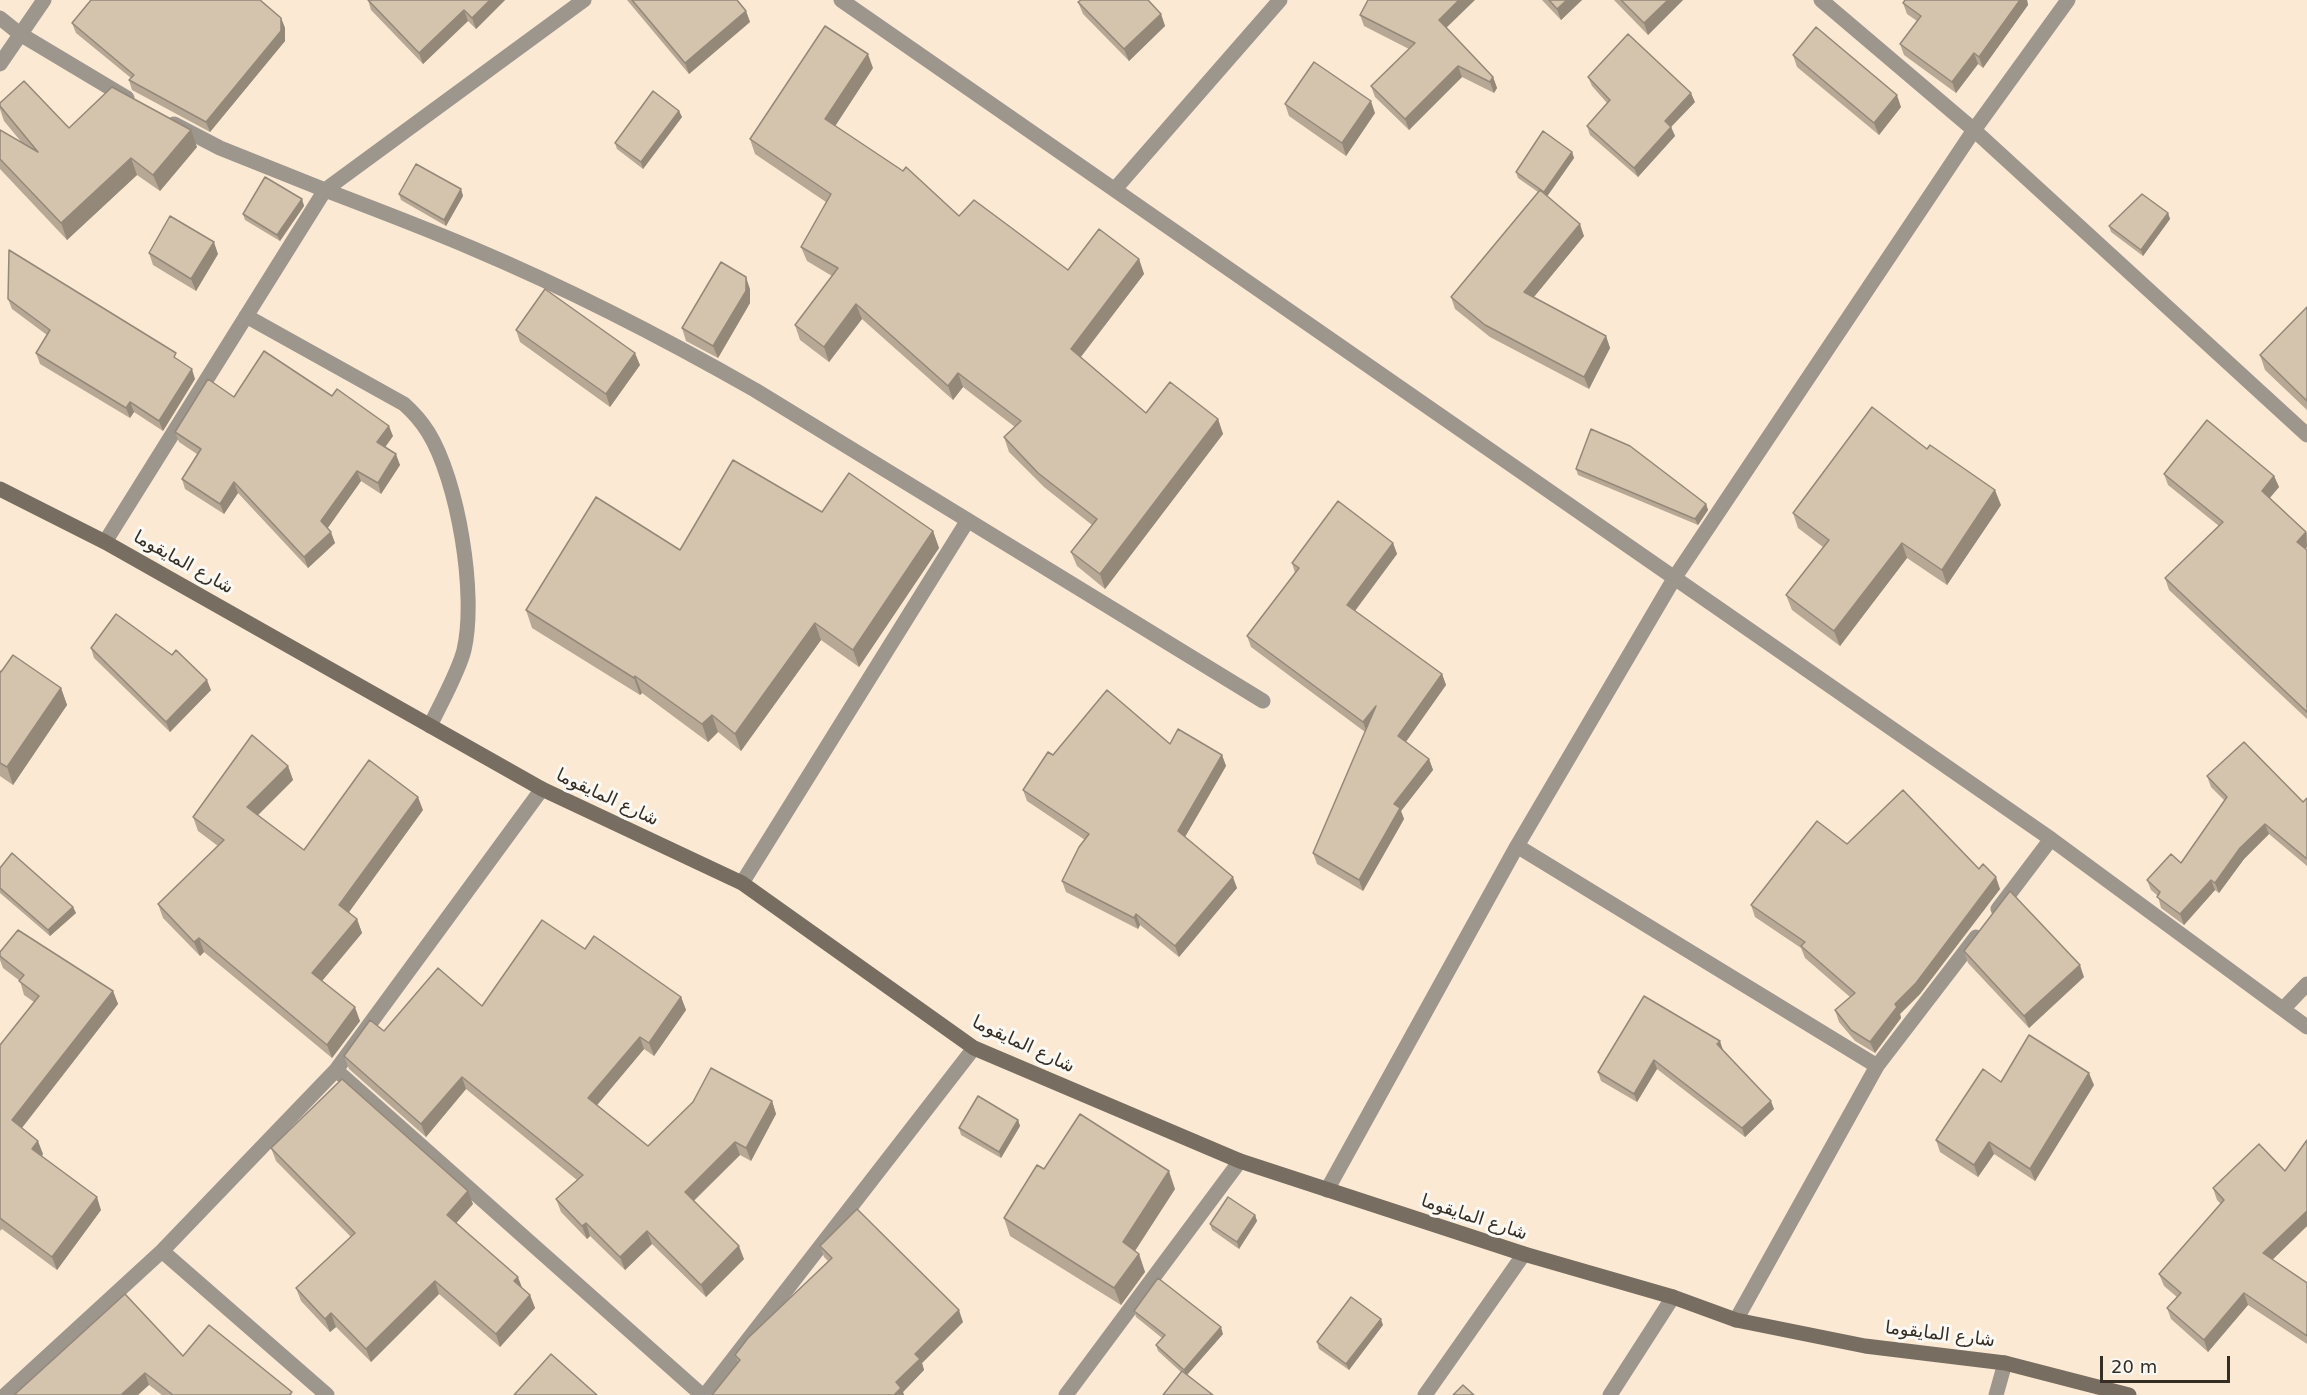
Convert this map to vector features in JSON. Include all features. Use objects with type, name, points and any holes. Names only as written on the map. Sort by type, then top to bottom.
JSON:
[{"type":"street","points":[[0,64],[44,0]]},
{"type":"street","points":[[105,542],[326,190],[584,0]]},
{"type":"street","points":[[842,0],[2051,839],[2307,1027]]},
{"type":"street","points":[[1115,189],[1280,0]]},
{"type":"street","points":[[1821,0],[1974,130],[2307,435]]},
{"type":"street","points":[[1327,1190],[1517,846],[1675,577],[1974,130],[2068,0]]},
{"type":"street","points":[[0,18],[20,34],[137,104]]},
{"type":"street","points":[[157,116],[220,148],[474,249],[616,314],[685,350],[755,390],[1263,701]]},
{"type":"street","points":[[246,316],[404,404],[415,414],[429,433],[443,466],[458,516],[467,573],[469,615],[464,652],[430,726]]},
{"type":"street","name":"شارع المايقوما","points":[[0,489],[105,542],[542,789],[742,883],[974,1048],[1240,1161],[1524,1254],[1673,1297],[1736,1320],[1865,1346],[2005,1363],[2129,1395]]},
{"type":"street","points":[[742,883],[968,520]]},
{"type":"street","points":[[5,1395],[162,1251],[336,1070],[542,789]]},
{"type":"street","points":[[1736,1320],[1877,1066],[2051,839]]},
{"type":"street","points":[[1517,846],[1877,1066]]},
{"type":"street","points":[[2283,1009],[2307,984]]},
{"type":"street","points":[[336,1070],[703,1395],[974,1048]]},
{"type":"street","points":[[1066,1395],[1240,1161]]},
{"type":"street","points":[[162,1251],[327,1395]]},
{"type":"street","points":[[1425,1395],[1524,1254]]},
{"type":"street","points":[[1610,1395],[1673,1297]]},
{"type":"street","points":[[1996,1395],[2005,1363]]},
{"type":"building","points":[[91,0],[260,0],[281,18],[281,31],[206,122],[129,80],[134,75],[72,23]]},
{"type":"building","points":[[368,0],[490,0],[472,18],[464,10],[419,53]]},
{"type":"building","points":[[632,0],[737,0],[746,11],[685,63]]},
{"type":"building","points":[[1081,0],[1148,0],[1161,14],[1124,49],[1078,2]]},
{"type":"building","points":[[1368,0],[1459,0],[1439,20],[1493,77],[1490,82],[1458,66],[1405,119],[1371,86],[1415,43],[1360,15]]},
{"type":"building","points":[[1549,0],[1567,0],[1557,9]]},
{"type":"building","points":[[1621,0],[1668,0],[1644,23]]},
{"type":"building","points":[[1905,0],[2020,0],[1979,57],[1974,53],[1952,82],[1900,44],[1921,16],[1903,3]]},
{"type":"building","points":[[825,26],[868,54],[825,119],[903,171],[906,167],[959,216],[974,200],[1068,270],[1099,229],[1139,259],[1071,349],[1146,413],[1170,382],[1218,419],[1100,574],[1071,552],[1097,519],[1038,473],[1004,437],[1021,421],[958,373],[948,386],[856,304],[824,347],[795,325],[838,268],[801,247],[831,194],[750,139]]},
{"type":"building","points":[[1816,27],[1897,95],[1874,123],[1793,55]]},
{"type":"building","points":[[1628,34],[1691,93],[1665,121],[1671,127],[1634,168],[1587,126],[1610,100],[1588,77]]},
{"type":"building","points":[[1314,62],[1371,101],[1342,143],[1285,104]]},
{"type":"building","points":[[24,81],[69,128],[112,87],[191,130],[153,175],[131,158],[61,223],[0,159],[0,130],[38,152],[0,106],[0,103]]},
{"type":"building","points":[[653,91],[679,111],[641,162],[615,143]]},
{"type":"building","points":[[1543,131],[1572,152],[1544,192],[1516,172]]},
{"type":"building","points":[[416,164],[461,189],[444,220],[399,194]]},
{"type":"building","points":[[265,177],[302,199],[277,235],[243,214]]},
{"type":"building","points":[[1540,190],[1580,224],[1524,292],[1606,336],[1584,377],[1485,325],[1451,297]]},
{"type":"building","points":[[2142,194],[2168,213],[2141,250],[2109,226]]},
{"type":"building","points":[[170,216],[214,242],[191,279],[149,253]]},
{"type":"building","points":[[9,250],[176,353],[174,357],[192,369],[159,421],[130,402],[126,408],[36,353],[50,330],[8,299]]},
{"type":"building","points":[[721,262],[746,277],[746,291],[713,346],[682,328]]},
{"type":"building","points":[[545,289],[635,353],[606,394],[516,330]]},
{"type":"building","points":[[2307,307],[2307,401],[2260,355]]},
{"type":"building","points":[[264,351],[332,396],[337,389],[389,426],[377,442],[396,454],[378,483],[357,471],[321,521],[331,532],[304,557],[234,482],[220,504],[182,479],[201,449],[175,432],[208,379],[234,397]]},
{"type":"building","points":[[1872,407],[1927,449],[1930,445],[1995,490],[1942,570],[1902,543],[1834,631],[1786,595],[1829,540],[1793,513]]},
{"type":"building","points":[[2207,420],[2274,476],[2262,491],[2306,532],[2297,542],[2307,550],[2307,712],[2165,578],[2223,522],[2164,474]]},
{"type":"building","points":[[1591,429],[1630,446],[1706,504],[1695,519],[1576,469]]},
{"type":"building","points":[[733,460],[822,512],[849,473],[933,531],[853,650],[815,623],[735,734],[712,715],[702,724],[635,676],[634,678],[526,610],[596,497],[680,550]]},
{"type":"building","points":[[1338,501],[1393,543],[1347,605],[1442,674],[1398,736],[1429,759],[1394,804],[1400,808],[1359,880],[1313,853],[1376,706],[1363,722],[1247,636],[1299,568],[1292,563]]},
{"type":"building","points":[[116,614],[172,655],[176,650],[207,680],[166,722],[91,648]]},
{"type":"building","points":[[13,655],[61,688],[7,767],[0,763],[0,671]]},
{"type":"building","points":[[1107,690],[1170,744],[1178,729],[1222,755],[1178,831],[1233,877],[1175,946],[1136,914],[1134,918],[1062,881],[1079,847],[1089,834],[1023,790],[1048,752],[1053,755]]},
{"type":"building","points":[[252,735],[288,766],[247,807],[304,850],[369,760],[418,797],[339,905],[357,919],[312,973],[355,1007],[327,1045],[199,938],[194,942],[158,904],[224,840],[193,817]]},
{"type":"building","points":[[2244,742],[2303,802],[2307,798],[2307,859],[2265,824],[2240,848],[2215,883],[2211,880],[2180,914],[2157,897],[2160,892],[2147,880],[2171,854],[2181,863],[2227,797],[2207,776]]},
{"type":"building","points":[[1903,790],[1979,869],[1983,864],[1996,877],[1916,983],[1895,1004],[1897,1007],[1870,1042],[1851,1030],[1835,1010],[1855,993],[1801,946],[1805,942],[1751,905],[1817,821],[1847,844]]},
{"type":"building","points":[[12,853],[73,907],[48,930],[0,888],[0,868]]},
{"type":"building","points":[[2010,891],[2080,965],[2024,1016],[1964,951]]},
{"type":"building","points":[[542,920],[585,949],[594,936],[681,997],[649,1043],[640,1037],[588,1098],[648,1146],[693,1102],[711,1068],[772,1101],[746,1148],[735,1142],[685,1192],[739,1246],[701,1285],[647,1231],[620,1257],[586,1223],[582,1226],[556,1199],[583,1175],[462,1077],[421,1124],[344,1056],[370,1020],[384,1031],[438,968],[482,1006]]},
{"type":"building","points":[[18,930],[113,991],[12,1120],[38,1141],[32,1149],[97,1197],[52,1257],[0,1218],[0,1045],[39,996],[19,981],[24,975],[0,956],[0,952]]},
{"type":"building","points":[[1644,996],[1720,1041],[1717,1044],[1771,1101],[1742,1128],[1654,1060],[1634,1094],[1598,1072]]},
{"type":"building","points":[[2029,1035],[2089,1073],[2030,1169],[1989,1142],[1974,1165],[1936,1140],[1983,1069],[2001,1082]]},
{"type":"building","points":[[342,1079],[468,1191],[447,1215],[518,1277],[514,1281],[530,1295],[496,1334],[435,1281],[366,1349],[331,1313],[325,1319],[296,1288],[355,1233],[271,1148]]},
{"type":"building","points":[[978,1096],[1018,1120],[999,1152],[959,1128]]},
{"type":"building","points":[[1080,1114],[1169,1171],[1123,1242],[1139,1254],[1114,1288],[1004,1218],[1037,1165],[1044,1169]]},
{"type":"building","points":[[2307,1140],[2307,1211],[2263,1253],[2307,1283],[2307,1336],[2244,1293],[2204,1340],[2167,1308],[2181,1293],[2159,1274],[2224,1200],[2213,1188],[2259,1144],[2285,1171]]},
{"type":"building","points":[[1228,1197],[1255,1215],[1237,1242],[1210,1224]]},
{"type":"building","points":[[857,1209],[959,1310],[915,1354],[920,1359],[896,1382],[901,1388],[894,1395],[712,1395],[740,1360],[735,1355],[748,1338],[832,1258],[820,1246]]},
{"type":"building","points":[[1158,1278],[1221,1327],[1184,1370],[1156,1345],[1165,1335],[1134,1311]]},
{"type":"building","points":[[125,1294],[183,1356],[209,1325],[292,1392],[289,1395],[173,1395],[145,1373],[121,1395],[14,1395]]},
{"type":"building","points":[[1351,1297],[1381,1319],[1346,1364],[1317,1342]]},
{"type":"building","points":[[551,1354],[597,1395],[514,1395]]},
{"type":"building","points":[[1182,1371],[1213,1395],[1163,1395]]},
{"type":"building","points":[[1463,1385],[1474,1395],[1453,1395]]}]
